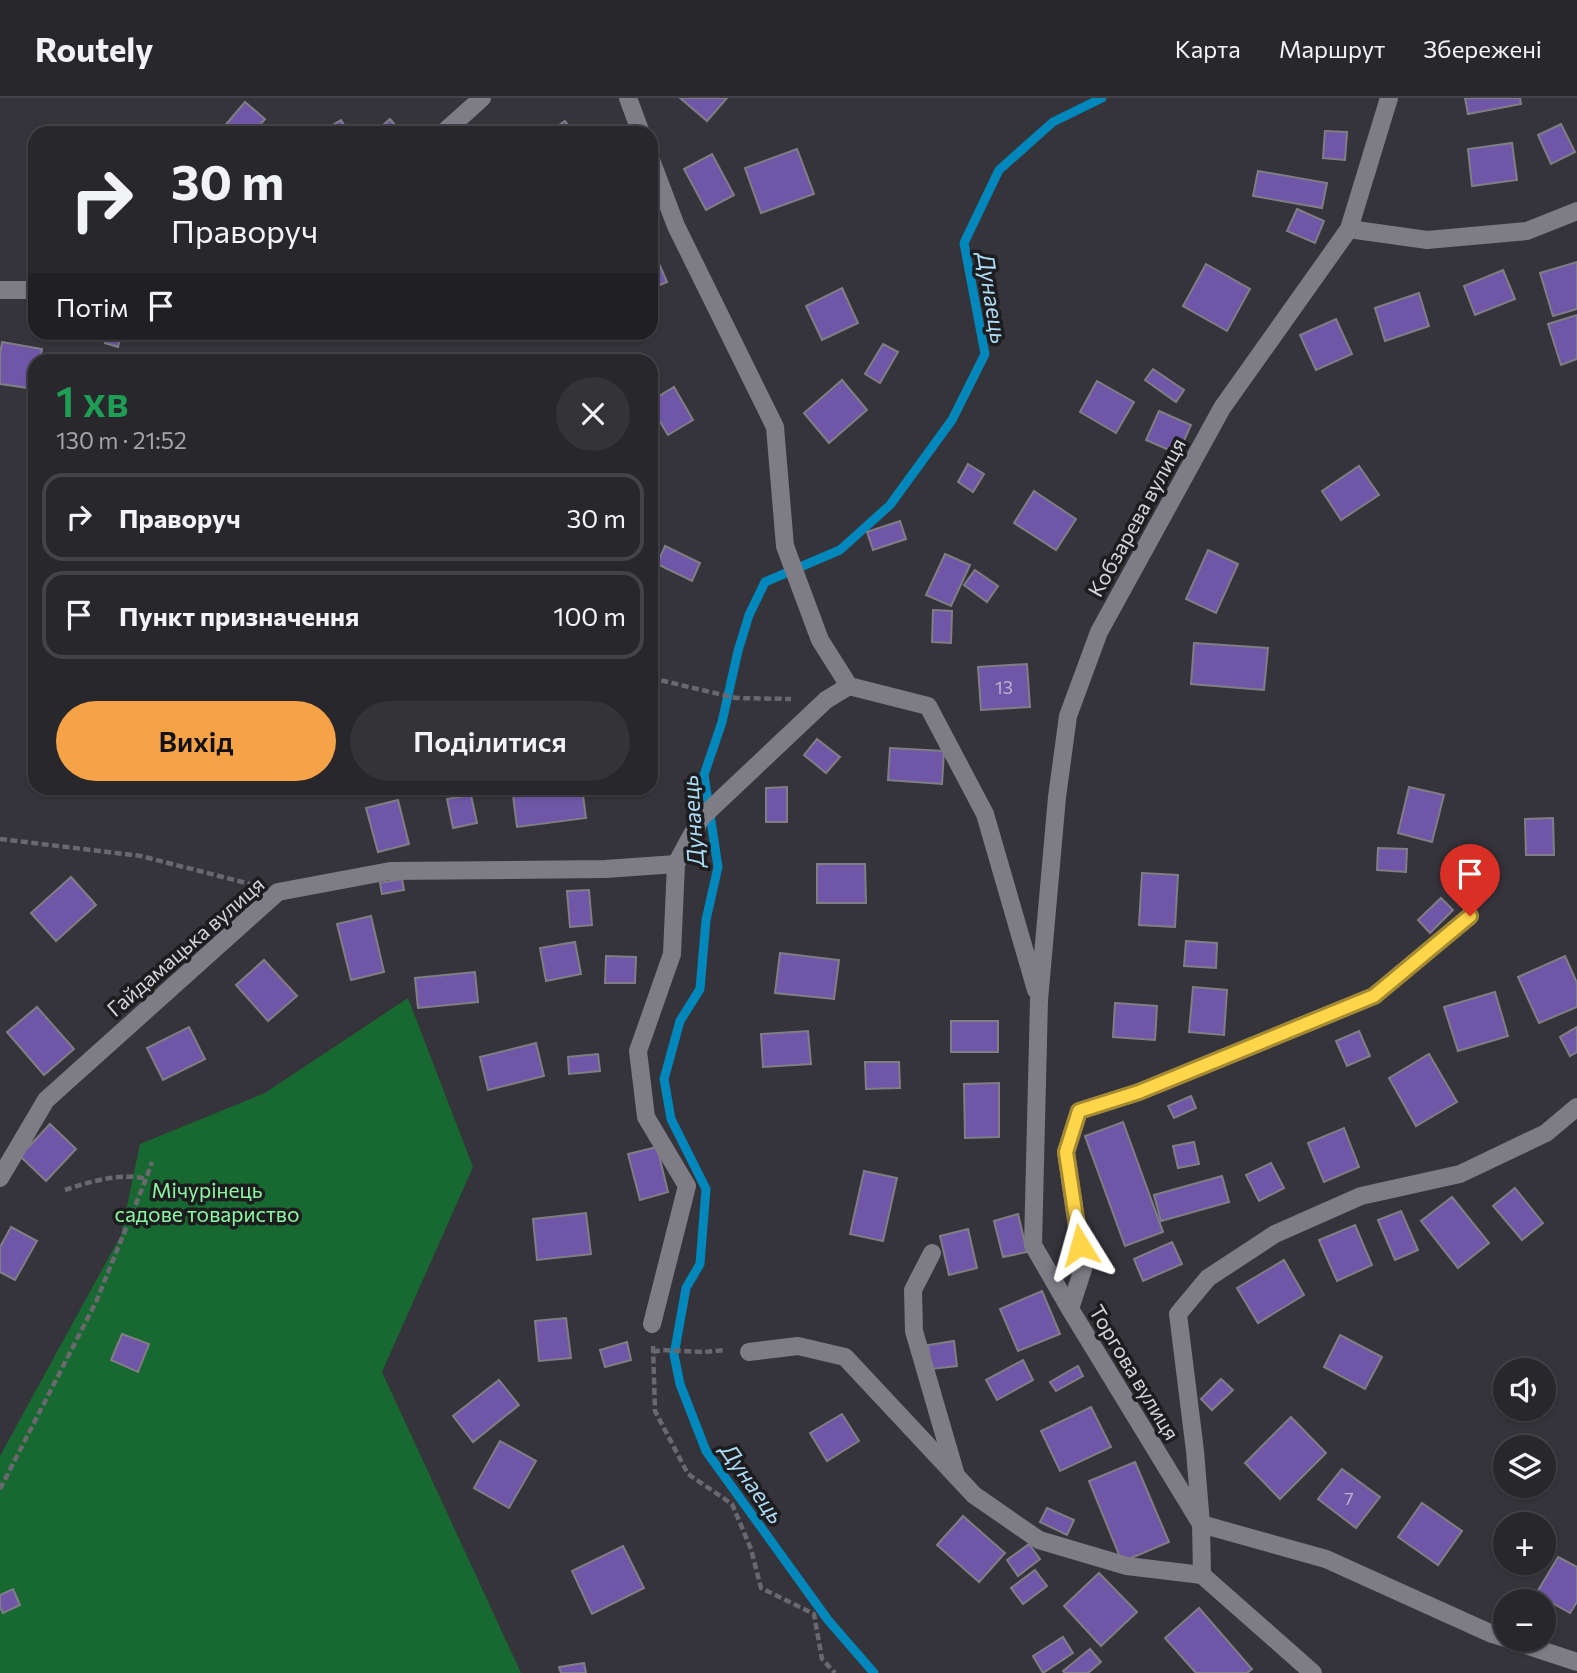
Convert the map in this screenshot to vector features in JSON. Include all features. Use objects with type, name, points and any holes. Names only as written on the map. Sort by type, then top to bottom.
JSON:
[{"type":"street","points":[[451,126],[482,98]]},
{"type":"street","points":[[628,98],[638,126]]},
{"type":"street","name":"Кобзарева вулиця","points":[[1039,1000],[1057,797],[1068,716],[1099,632],[1222,408],[1349,229],[1389,98]]},
{"type":"street","points":[[658,178],[676,226],[775,427],[785,546],[820,640],[849,686],[928,706],[985,814],[1039,1000]]},
{"type":"street","points":[[1349,229],[1427,240],[1527,231],[1577,211]]},
{"type":"street","points":[[0,290],[28,290]]},
{"type":"street","points":[[652,1324],[687,1186],[646,1117],[638,1051],[672,954],[676,864],[701,818],[826,700],[849,686]]},
{"type":"street","name":"Гайдамацька вулиця","points":[[0,1178],[46,1100],[278,892],[390,871],[605,869],[676,864]]},
{"type":"street","points":[[1070,1309],[1083,1269],[1066,1152],[1079,1111],[1139,1092],[1374,996],[1470,916]]},
{"type":"street","name":"Торгова вулиця","points":[[1039,1000],[1033,1245],[1201,1524]]},
{"type":"street","points":[[1202,1576],[1195,1451],[1178,1314],[1209,1278],[1275,1234],[1361,1196],[1460,1174],[1546,1133],[1577,1107]]},
{"type":"street","points":[[932,1253],[913,1290],[914,1331],[956,1475]]},
{"type":"street","points":[[749,1352],[797,1346],[845,1357],[974,1496],[1040,1540],[1127,1566],[1202,1576],[1313,1673]]},
{"type":"street","points":[[1201,1524],[1326,1559],[1493,1634]]},
{"type":"street","points":[[1547,1652],[1577,1662]]},
{"type":"path","points":[[658,680],[736,698],[826,700]]},
{"type":"path","points":[[0,839],[141,856],[278,892]]},
{"type":"path","points":[[0,1489],[96,1302],[152,1161]]},
{"type":"path","points":[[65,1190],[88,1182],[136,1176],[146,1179]]},
{"type":"path","points":[[652,1324],[655,1411],[688,1474],[732,1504],[751,1549],[761,1588],[814,1614],[822,1659],[835,1673]]},
{"type":"path","points":[[653,1352],[704,1352]]},
{"type":"green space","name":"Мічурінець садове товариство","points":[[408,998],[473,1167],[382,1372],[521,1673],[0,1673],[0,1456],[121,1235],[140,1144],[265,1093]]},
{"type":"building","points":[[680,98],[727,98],[707,121]]},
{"type":"building","points":[[1465,98],[1520,98],[1521,104],[1468,114]]},
{"type":"building","points":[[245,102],[265,119],[259,126],[225,126]]},
{"type":"building","points":[[390,119],[396,126],[382,126]]},
{"type":"building","points":[[341,120],[345,126],[331,126]]},
{"type":"building","points":[[1561,124],[1575,152],[1551,164],[1538,135]]},
{"type":"building","points":[[1325,131],[1347,132],[1345,160],[1323,158]]},
{"type":"building","points":[[1512,143],[1517,180],[1472,186],[1468,149]]},
{"type":"building","points":[[797,149],[814,194],[761,213],[745,168]]},
{"type":"building","points":[[712,154],[734,195],[706,210],[684,169]]},
{"type":"building","points":[[1258,171],[1327,183],[1322,208],[1253,196]]},
{"type":"building","points":[[1297,209],[1324,221],[1315,243],[1287,231]]},
{"type":"building","points":[[658,261],[667,282],[658,286]]},
{"type":"building","points":[[1577,262],[1577,309],[1553,316],[1540,273]]},
{"type":"building","points":[[1206,264],[1250,289],[1227,331],[1183,306]]},
{"type":"building","points":[[1503,270],[1515,299],[1475,315],[1464,286]]},
{"type":"building","points":[[842,288],[858,323],[822,340],[806,306]]},
{"type":"building","points":[[1419,293],[1429,326],[1385,341],[1375,308]]},
{"type":"building","points":[[1577,315],[1577,359],[1561,365],[1548,324]]},
{"type":"building","points":[[1336,319],[1352,354],[1316,370],[1300,335]]},
{"type":"building","points":[[106,340],[120,340],[118,347],[105,343]]},
{"type":"building","points":[[2,342],[42,349],[41,354],[28,354],[28,388],[0,384]]},
{"type":"building","points":[[883,344],[898,352],[880,383],[865,374]]},
{"type":"building","points":[[1153,369],[1184,390],[1176,402],[1145,380]]},
{"type":"building","points":[[842,380],[867,410],[829,443],[804,413]]},
{"type":"building","points":[[1097,381],[1134,402],[1116,433],[1080,412]]},
{"type":"building","points":[[674,387],[693,420],[668,435],[658,419],[658,397]]},
{"type":"building","points":[[1159,411],[1191,425],[1178,454],[1146,440]]},
{"type":"building","points":[[968,464],[984,474],[973,492],[958,482]]},
{"type":"building","points":[[1359,466],[1379,495],[1341,520],[1322,491]]},
{"type":"building","points":[[1034,491],[1076,519],[1056,550],[1014,523]]},
{"type":"building","points":[[900,521],[906,539],[873,550],[867,532]]},
{"type":"building","points":[[665,546],[700,563],[692,581],[658,564]]},
{"type":"building","points":[[1208,550],[1238,564],[1216,613],[1186,599]]},
{"type":"building","points":[[945,554],[970,565],[951,606],[926,595]]},
{"type":"building","points":[[975,570],[998,586],[987,602],[964,585]]},
{"type":"building","points":[[933,610],[952,611],[951,643],[932,642]]},
{"type":"building","points":[[1194,643],[1268,648],[1264,690],[1191,684]]},
{"type":"building","points":[[1027,664],[1030,707],[981,710],[978,667]]},
{"type":"building","points":[[817,739],[840,757],[826,773],[804,755]]},
{"type":"building","points":[[890,748],[944,751],[942,784],[888,780]]},
{"type":"building","points":[[787,787],[787,822],[766,822],[766,788]]},
{"type":"building","points":[[1409,787],[1444,795],[1432,842],[1398,833]]},
{"type":"building","points":[[471,795],[477,823],[453,828],[447,799]]},
{"type":"building","points":[[513,795],[583,795],[586,818],[517,827]]},
{"type":"building","points":[[398,800],[409,844],[378,852],[366,808]]},
{"type":"building","points":[[1553,818],[1554,855],[1526,855],[1525,819]]},
{"type":"building","points":[[1378,848],[1407,849],[1406,872],[1377,870]]},
{"type":"building","points":[[817,864],[865,864],[866,903],[817,903]]},
{"type":"building","points":[[1142,873],[1178,875],[1175,927],[1139,925]]},
{"type":"building","points":[[71,877],[96,905],[56,941],[31,913]]},
{"type":"building","points":[[402,879],[404,890],[382,894],[380,883]]},
{"type":"building","points":[[589,890],[592,925],[570,927],[567,891]]},
{"type":"building","points":[[1441,898],[1453,910],[1430,933],[1418,920]]},
{"type":"building","points":[[371,916],[384,972],[351,980],[337,924]]},
{"type":"building","points":[[1186,941],[1217,943],[1216,968],[1184,966]]},
{"type":"building","points":[[575,942],[581,974],[546,981],[540,948]]},
{"type":"building","points":[[780,953],[839,960],[834,999],[775,993]]},
{"type":"building","points":[[606,956],[636,957],[635,983],[605,983]]},
{"type":"building","points":[[1565,956],[1577,983],[1577,1007],[1539,1023],[1518,977]]},
{"type":"building","points":[[264,960],[297,996],[268,1021],[236,985]]},
{"type":"building","points":[[475,972],[478,1002],[418,1008],[415,978]]},
{"type":"building","points":[[1193,987],[1227,990],[1224,1035],[1189,1032]]},
{"type":"building","points":[[1495,992],[1508,1036],[1458,1051],[1444,1007]]},
{"type":"building","points":[[1115,1003],[1157,1006],[1155,1040],[1113,1037]]},
{"type":"building","points":[[37,1007],[74,1049],[44,1075],[7,1032]]},
{"type":"building","points":[[951,1021],[998,1021],[998,1052],[951,1052]]},
{"type":"building","points":[[189,1027],[205,1059],[163,1080],[147,1048]]},
{"type":"building","points":[[1577,1027],[1577,1052],[1570,1056],[1560,1037]]},
{"type":"building","points":[[808,1031],[811,1064],[763,1067],[761,1034]]},
{"type":"building","points":[[1359,1031],[1370,1056],[1347,1066],[1336,1041]]},
{"type":"building","points":[[536,1043],[544,1076],[488,1090],[480,1057]]},
{"type":"building","points":[[598,1054],[600,1071],[569,1074],[568,1057]]},
{"type":"building","points":[[1429,1054],[1457,1102],[1416,1126],[1389,1078]]},
{"type":"building","points":[[865,1062],[899,1062],[900,1088],[866,1089]]},
{"type":"building","points":[[999,1083],[999,1137],[965,1138],[964,1084]]},
{"type":"building","points":[[1191,1096],[1196,1108],[1174,1118],[1168,1106]]},
{"type":"building","points":[[1123,1122],[1163,1232],[1125,1246],[1085,1136]]},
{"type":"building","points":[[50,1124],[76,1149],[46,1181],[20,1156]]},
{"type":"building","points":[[1344,1128],[1359,1167],[1324,1182],[1308,1143]]},
{"type":"building","points":[[1194,1142],[1199,1164],[1178,1168],[1173,1146]]},
{"type":"building","points":[[657,1147],[668,1192],[640,1200],[628,1154]]},
{"type":"building","points":[[1271,1163],[1284,1188],[1259,1201],[1246,1175]]},
{"type":"building","points":[[864,1171],[897,1178],[883,1241],[850,1234]]},
{"type":"building","points":[[1222,1176],[1229,1202],[1161,1221],[1154,1195]]},
{"type":"building","points":[[1515,1188],[1543,1223],[1522,1240],[1493,1206]]},
{"type":"building","points":[[1452,1197],[1489,1243],[1458,1268],[1421,1221]]},
{"type":"building","points":[[1401,1211],[1418,1250],[1395,1260],[1378,1220]]},
{"type":"building","points":[[586,1213],[591,1254],[537,1260],[533,1219]]},
{"type":"building","points":[[1018,1214],[1027,1252],[1003,1257],[994,1221]]},
{"type":"building","points":[[1355,1225],[1372,1265],[1337,1281],[1319,1240]]},
{"type":"building","points":[[11,1227],[37,1241],[15,1280],[0,1272],[0,1247]]},
{"type":"building","points":[[968,1229],[977,1268],[949,1275],[940,1236]]},
{"type":"building","points":[[1172,1242],[1182,1264],[1143,1281],[1134,1259]]},
{"type":"building","points":[[1284,1260],[1304,1295],[1258,1323],[1237,1288]]},
{"type":"building","points":[[1042,1291],[1060,1334],[1018,1351],[1000,1309]]},
{"type":"building","points":[[566,1318],[571,1358],[539,1361],[535,1321]]},
{"type":"building","points":[[122,1334],[149,1344],[138,1372],[111,1360]]},
{"type":"building","points":[[1340,1335],[1382,1357],[1365,1389],[1324,1367]]},
{"type":"building","points":[[954,1341],[957,1366],[931,1369],[928,1345]]},
{"type":"building","points":[[627,1342],[631,1360],[605,1367],[600,1350]]},
{"type":"building","points":[[1023,1360],[1033,1380],[997,1400],[986,1380]]},
{"type":"building","points":[[1078,1366],[1083,1376],[1056,1391],[1050,1382]]},
{"type":"building","points":[[1221,1379],[1233,1390],[1212,1410],[1201,1399]]},
{"type":"building","points":[[499,1380],[519,1405],[473,1442],[453,1416]]},
{"type":"building","points":[[1091,1407],[1111,1447],[1060,1471],[1041,1431]]},
{"type":"building","points":[[842,1414],[859,1441],[827,1461],[810,1433]]},
{"type":"building","points":[[1291,1417],[1326,1453],[1280,1499],[1245,1463]]},
{"type":"building","points":[[500,1441],[536,1461],[509,1508],[474,1488]]},
{"type":"building","points":[[1135,1462],[1169,1542],[1122,1562],[1089,1481]]},
{"type":"building","points":[[1342,1469],[1380,1497],[1356,1528],[1318,1499]]},
{"type":"building","points":[[1422,1503],[1462,1531],[1438,1565],[1398,1537]]},
{"type":"building","points":[[1047,1508],[1074,1520],[1067,1535],[1040,1522]]},
{"type":"building","points":[[963,1516],[1005,1553],[979,1582],[937,1545]]},
{"type":"building","points":[[1029,1544],[1040,1559],[1018,1576],[1007,1560]]},
{"type":"building","points":[[623,1546],[644,1588],[592,1614],[572,1571]]},
{"type":"building","points":[[1558,1557],[1577,1567],[1577,1602],[1570,1613],[1556,1605],[1556,1589],[1539,1589],[1547,1575],[1556,1575]]},
{"type":"building","points":[[1035,1570],[1047,1586],[1023,1604],[1011,1588]]},
{"type":"building","points":[[1099,1573],[1137,1612],[1101,1646],[1064,1606]]},
{"type":"building","points":[[13,1589],[20,1605],[3,1613],[0,1595]]},
{"type":"building","points":[[1199,1608],[1252,1669],[1247,1673],[1196,1673],[1165,1638]]},
{"type":"building","points":[[1063,1637],[1073,1653],[1043,1673],[1033,1656]]},
{"type":"building","points":[[1090,1649],[1101,1662],[1088,1673],[1063,1671]]},
{"type":"building","points":[[584,1663],[586,1673],[561,1673],[559,1667]]},
{"type":"waterway","name":"Дунаець","points":[[874,1673],[828,1620],[706,1451],[680,1384],[674,1355],[686,1288],[700,1264],[706,1189],[671,1119],[664,1079],[680,1021],[700,989],[706,920],[718,867],[704,775],[722,722],[749,615],[765,582],[840,550],[890,505],[952,420],[985,354],[964,243],[999,170],[1053,122],[1102,98]]},
{"type":"route","points":[[1080,1245],[1066,1152],[1079,1111],[1139,1092],[1374,996],[1470,916]]}]
